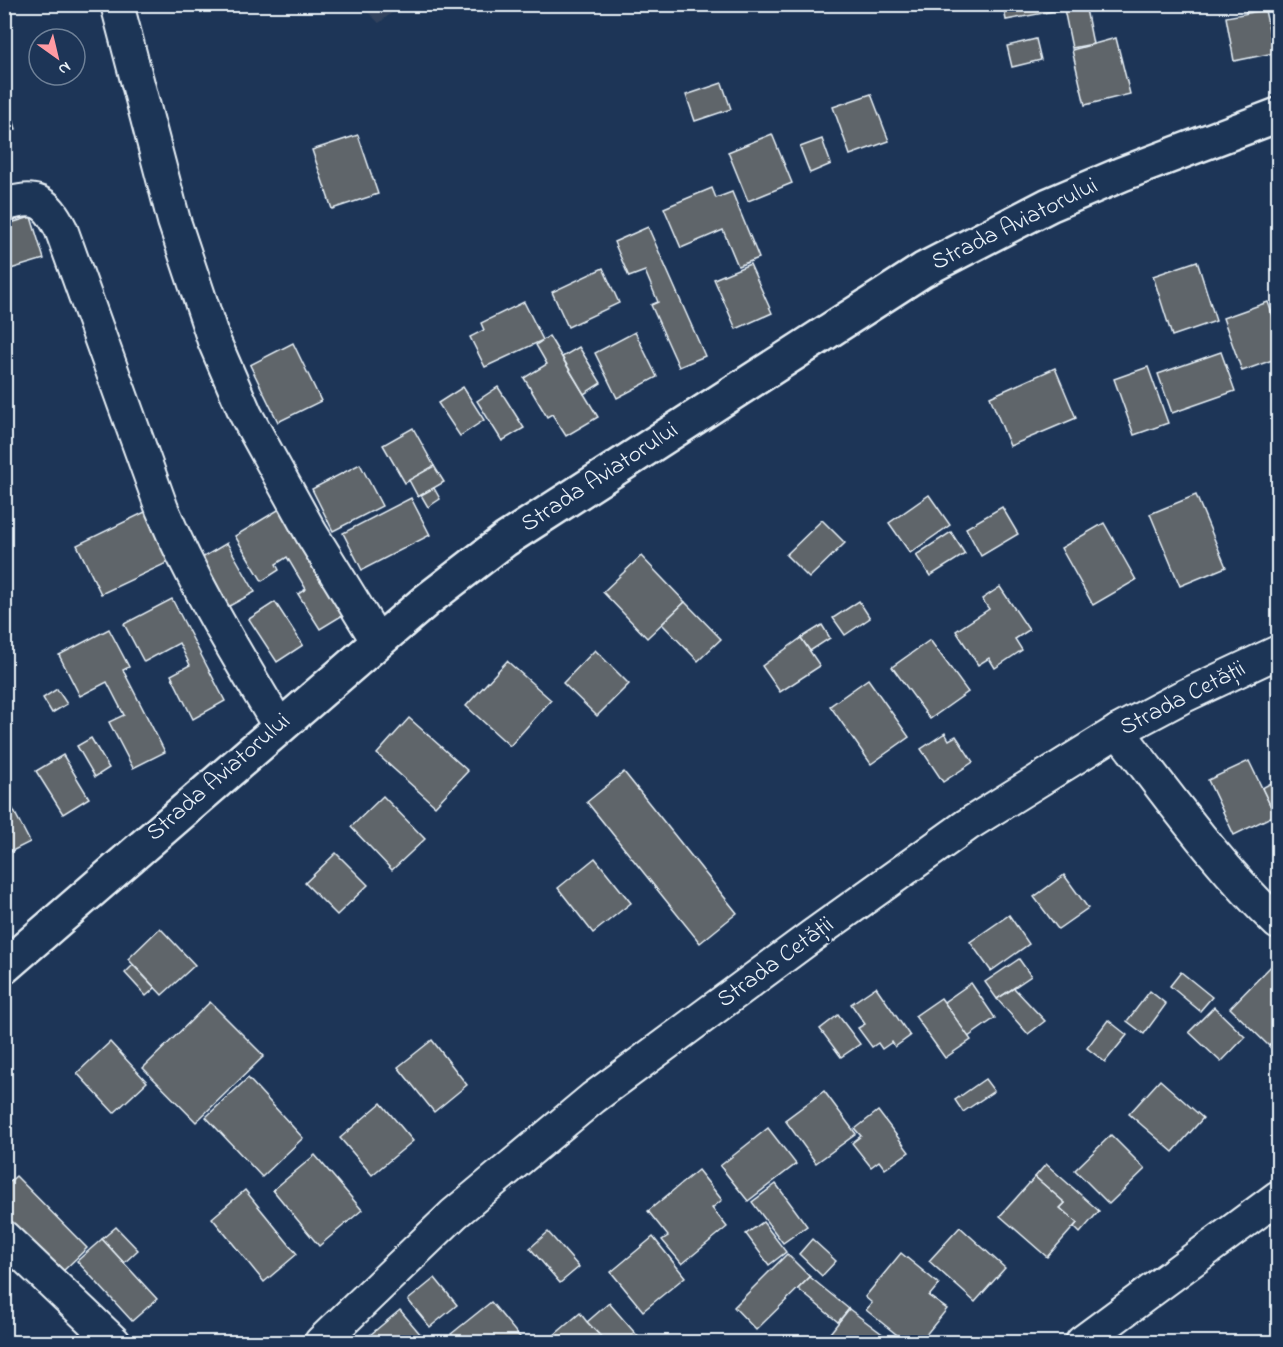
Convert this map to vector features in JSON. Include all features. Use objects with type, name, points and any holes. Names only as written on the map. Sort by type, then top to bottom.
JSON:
[{"type":"main road","name":"Strada Aviatorului","points":[[4,967],[279,726],[378,642],[505,540],[923,270],[1049,205],[1122,174],[1278,116]]},
{"type":"street","points":[[117,4],[174,221],[213,341],[246,415],[311,533],[378,642]]},
{"type":"street","points":[[4,205],[23,199],[38,200],[57,221],[162,509],[181,554],[226,637],[279,726]]},
{"type":"street","name":"Strada Cetății","points":[[321,1342],[454,1214],[593,1098],[812,936],[967,825],[1118,730],[1278,652]]},
{"type":"street","points":[[1118,730],[1197,832],[1278,923]]},
{"type":"street","points":[[1082,1342],[1278,1197]]},
{"type":"street","points":[[4,1237],[114,1342]]},
{"type":"shaded area","points":[[361,5],[402,5],[379,23]]},
{"type":"building","points":[[1003,4],[1085,4],[1093,44],[1072,48],[1064,9],[1006,20]]},
{"type":"building","points":[[1245,4],[1270,4],[1270,7],[1246,12]]},
{"type":"building","points":[[1265,10],[1274,53],[1234,61],[1226,17]]},
{"type":"building","points":[[1116,38],[1130,94],[1085,105],[1072,50]]},
{"type":"building","points":[[1036,39],[1041,60],[1012,67],[1007,46]]},
{"type":"building","points":[[722,83],[731,109],[695,121],[686,95]]},
{"type":"building","points":[[4,89],[16,129],[4,132]]},
{"type":"building","points":[[871,94],[889,141],[850,155],[833,107]]},
{"type":"building","points":[[772,134],[792,183],[748,201],[728,152]]},
{"type":"building","points":[[358,135],[378,194],[332,209],[312,150]]},
{"type":"building","points":[[822,139],[831,164],[810,173],[800,147]]},
{"type":"building","points":[[712,188],[716,198],[732,192],[759,258],[738,266],[723,230],[681,248],[664,208]]},
{"type":"building","points":[[31,217],[44,259],[4,271],[4,225]]},
{"type":"building","points":[[648,227],[705,356],[679,367],[651,305],[658,302],[645,271],[629,277],[614,242]]},
{"type":"building","points":[[1197,261],[1216,321],[1172,336],[1153,276]]},
{"type":"building","points":[[750,264],[772,313],[736,329],[714,279]]},
{"type":"building","points":[[603,268],[619,303],[568,327],[552,292]]},
{"type":"building","points":[[524,302],[543,340],[485,367],[470,337],[484,330],[481,323]]},
{"type":"building","points":[[1268,302],[1274,319],[1278,317],[1278,358],[1242,371],[1223,318]]},
{"type":"building","points":[[635,332],[657,377],[617,398],[595,353]]},
{"type":"building","points":[[549,336],[598,417],[566,436],[552,414],[547,417],[524,378],[547,364],[536,345]]},
{"type":"building","points":[[293,343],[321,401],[278,422],[250,365]]},
{"type":"building","points":[[579,347],[601,383],[584,394],[562,357]]},
{"type":"building","points":[[1221,352],[1235,391],[1172,413],[1158,374]]},
{"type":"building","points":[[1148,367],[1168,423],[1134,435],[1114,379]]},
{"type":"building","points":[[1055,368],[1076,418],[1010,446],[990,397]]},
{"type":"building","points":[[463,387],[484,420],[460,436],[438,403]]},
{"type":"building","points":[[498,387],[524,428],[502,441],[477,401]]},
{"type":"building","points":[[413,428],[434,466],[405,483],[383,445]]},
{"type":"building","points":[[360,464],[382,506],[333,531],[312,489]]},
{"type":"building","points":[[434,466],[444,482],[418,497],[409,480]]},
{"type":"building","points":[[434,488],[440,499],[428,507],[421,495]]},
{"type":"building","points":[[929,495],[950,525],[910,553],[889,523]]},
{"type":"building","points":[[1196,495],[1226,567],[1180,586],[1150,514]]},
{"type":"building","points":[[411,498],[430,535],[362,570],[343,533]]},
{"type":"building","points":[[283,507],[348,612],[320,629],[298,594],[306,589],[287,557],[276,564],[279,570],[262,581],[235,536]]},
{"type":"building","points":[[1002,507],[1018,534],[981,556],[966,528]]},
{"type":"building","points":[[149,510],[173,560],[101,594],[77,545]]},
{"type":"building","points":[[822,520],[845,543],[809,578],[786,555]]},
{"type":"building","points":[[1104,523],[1136,580],[1093,605],[1061,548]]},
{"type":"building","points":[[951,532],[965,554],[930,576],[916,555]]},
{"type":"building","points":[[227,543],[255,592],[222,610],[195,562]]},
{"type":"building","points":[[641,556],[685,602],[647,638],[603,592]]},
{"type":"building","points":[[1000,587],[1029,630],[1015,639],[1022,650],[995,668],[989,658],[978,665],[956,631],[989,609],[982,599]]},
{"type":"building","points":[[172,599],[225,701],[193,719],[171,675],[190,665],[179,643],[144,662],[124,624]]},
{"type":"building","points":[[859,601],[870,618],[845,635],[833,618]]},
{"type":"building","points":[[275,602],[303,645],[277,662],[249,619]]},
{"type":"building","points":[[685,602],[721,639],[698,661],[662,624]]},
{"type":"building","points":[[822,625],[830,638],[810,651],[801,638]]},
{"type":"building","points":[[109,629],[129,667],[123,670],[165,752],[133,768],[109,722],[124,715],[107,682],[80,696],[59,655]]},
{"type":"building","points":[[801,638],[820,666],[780,692],[762,666]]},
{"type":"building","points":[[930,640],[968,692],[930,719],[892,667]]},
{"type":"building","points":[[595,650],[629,684],[597,716],[563,683]]},
{"type":"building","points":[[507,661],[551,700],[510,746],[466,706]]},
{"type":"building","points":[[868,679],[909,737],[871,764],[830,706]]},
{"type":"building","points":[[57,689],[67,704],[52,713],[43,698]]},
{"type":"building","points":[[409,718],[468,771],[435,806],[377,754]]},
{"type":"building","points":[[945,733],[949,740],[956,736],[973,762],[943,782],[921,749]]},
{"type":"building","points":[[91,738],[109,768],[95,777],[77,746]]},
{"type":"building","points":[[63,755],[89,798],[63,814],[36,771]]},
{"type":"building","points":[[1249,761],[1275,815],[1234,835],[1208,780]]},
{"type":"building","points":[[624,772],[737,913],[700,943],[587,802]]},
{"type":"building","points":[[1273,782],[1278,792],[1278,813],[1275,815],[1262,788]]},
{"type":"building","points":[[4,792],[30,842],[4,855]]},
{"type":"building","points":[[383,796],[425,839],[392,870],[351,827]]},
{"type":"building","points":[[336,853],[368,885],[337,915],[305,883]]},
{"type":"building","points":[[595,858],[631,903],[593,933],[558,888]]},
{"type":"building","points":[[1064,875],[1088,908],[1058,929],[1034,897]]},
{"type":"building","points":[[1009,915],[1029,944],[991,971],[970,942]]},
{"type":"building","points":[[160,928],[195,965],[162,995],[128,959]]},
{"type":"building","points":[[1019,959],[1031,976],[997,999],[985,982]]},
{"type":"building","points":[[1276,961],[1278,963],[1278,1036],[1269,1046],[1230,1008]]},
{"type":"building","points":[[133,965],[155,988],[146,996],[125,973]]},
{"type":"building","points":[[1181,972],[1212,997],[1200,1011],[1170,986]]},
{"type":"building","points":[[971,983],[995,1018],[968,1037],[944,1002]]},
{"type":"building","points":[[876,987],[910,1036],[895,1047],[892,1042],[882,1049],[878,1043],[872,1047],[858,1028],[865,1024],[851,1004]]},
{"type":"building","points":[[1014,988],[1045,1021],[1028,1034],[997,999]]},
{"type":"building","points":[[1150,991],[1166,1004],[1144,1034],[1127,1021]]},
{"type":"building","points":[[941,998],[971,1040],[945,1058],[915,1016]]},
{"type":"building","points":[[210,1002],[264,1056],[196,1122],[143,1068]]},
{"type":"building","points":[[1214,1007],[1245,1037],[1221,1062],[1189,1032]]},
{"type":"building","points":[[838,1015],[860,1044],[841,1057],[820,1029]]},
{"type":"building","points":[[1108,1020],[1127,1035],[1105,1062],[1087,1048]]},
{"type":"building","points":[[1278,1036],[1278,1056],[1269,1046]]},
{"type":"building","points":[[432,1040],[467,1085],[434,1112],[398,1067]]},
{"type":"building","points":[[110,1042],[147,1082],[114,1113],[77,1073]]},
{"type":"building","points":[[248,1078],[303,1138],[262,1177],[206,1117]]},
{"type":"building","points":[[985,1079],[994,1091],[963,1112],[955,1100]]},
{"type":"building","points":[[1160,1080],[1203,1118],[1173,1152],[1129,1114]]},
{"type":"building","points":[[824,1091],[856,1134],[816,1163],[785,1120]]},
{"type":"building","points":[[381,1103],[413,1141],[372,1175],[340,1138]]},
{"type":"building","points":[[878,1111],[909,1152],[885,1169],[879,1161],[871,1167],[852,1143],[861,1136],[855,1129]]},
{"type":"building","points":[[768,1128],[796,1164],[748,1201],[720,1166]]},
{"type":"building","points":[[1111,1135],[1145,1169],[1109,1204],[1075,1170]]},
{"type":"building","points":[[315,1155],[362,1210],[319,1246],[273,1190]]},
{"type":"building","points":[[1046,1164],[1099,1211],[1080,1233],[1074,1227],[1077,1223],[1060,1208],[1065,1203],[1035,1177]]},
{"type":"building","points":[[698,1170],[722,1200],[712,1208],[727,1227],[682,1264],[662,1240],[668,1236],[648,1211]]},
{"type":"building","points":[[16,1176],[87,1248],[61,1273],[4,1216],[4,1187]]},
{"type":"building","points":[[1035,1177],[1065,1203],[1060,1208],[1077,1223],[1047,1257],[1000,1216]]},
{"type":"building","points":[[776,1184],[807,1226],[783,1243],[752,1202]]},
{"type":"building","points":[[245,1190],[297,1254],[264,1282],[212,1218]]},
{"type":"building","points":[[763,1222],[786,1252],[769,1265],[746,1234]]},
{"type":"building","points":[[116,1227],[138,1250],[124,1263],[102,1239]]},
{"type":"building","points":[[960,1227],[1005,1268],[975,1302],[929,1261]]},
{"type":"building","points":[[548,1232],[579,1267],[560,1283],[530,1248]]},
{"type":"building","points":[[653,1237],[685,1277],[643,1311],[611,1272]]},
{"type":"building","points":[[102,1239],[157,1299],[132,1321],[77,1261]]},
{"type":"building","points":[[812,1239],[836,1261],[822,1276],[799,1254]]},
{"type":"building","points":[[901,1253],[939,1284],[929,1296],[947,1309],[920,1342],[906,1342],[866,1310],[872,1303],[865,1297]]},
{"type":"building","points":[[787,1254],[810,1277],[756,1330],[734,1307]]},
{"type":"building","points":[[810,1277],[849,1309],[838,1322],[798,1289]]},
{"type":"building","points":[[435,1278],[457,1305],[430,1327],[408,1300]]},
{"type":"building","points":[[491,1302],[524,1342],[458,1342],[451,1334]]},
{"type":"building","points":[[609,1303],[642,1341],[606,1342],[587,1322]]},
{"type":"building","points":[[849,1309],[893,1342],[823,1342]]},
{"type":"building","points":[[400,1310],[427,1342],[377,1342],[370,1335]]},
{"type":"building","points":[[580,1313],[606,1342],[559,1342],[553,1336]]}]
